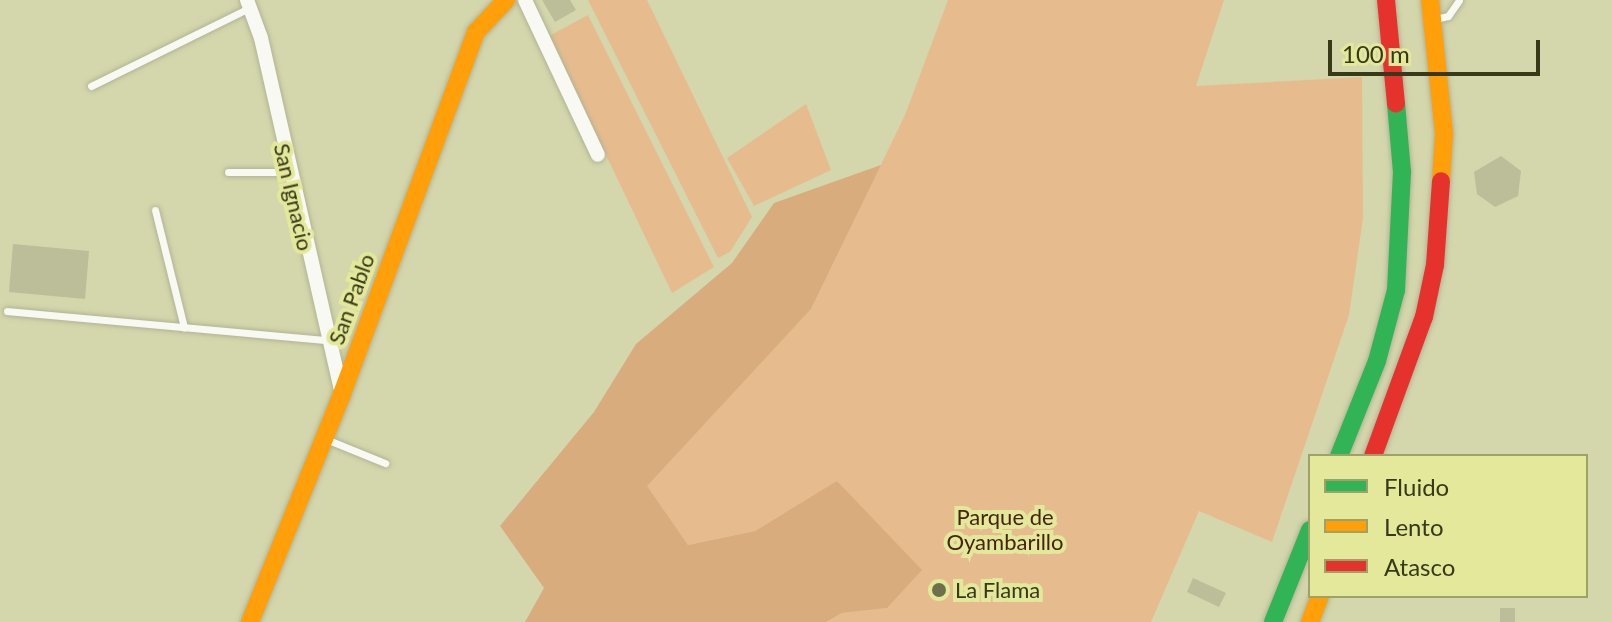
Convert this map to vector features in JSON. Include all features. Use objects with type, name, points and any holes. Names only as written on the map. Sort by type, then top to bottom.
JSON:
[{"type":"main road","name":"San Pablo","points":[[250,622],[342,394],[476,32],[506,0]]},
{"type":"main road","points":[[1340,454],[1377,361],[1396,290],[1402,172],[1386,0]]},
{"type":"main road","points":[[1374,454],[1424,317],[1435,265],[1444,134],[1430,0]]},
{"type":"main road","points":[[1273,622],[1308,535]]},
{"type":"main road","points":[[1310,622],[1319,598]]},
{"type":"street","points":[[525,0],[598,155]]},
{"type":"street","name":"San Ignacio","points":[[249,3],[342,394]]},
{"type":"lane","points":[[1433,19],[1448,16],[1459,0]]},
{"type":"lane","points":[[91,86],[249,3]]},
{"type":"lane","points":[[228,172],[289,172]]},
{"type":"lane","points":[[155,210],[184,327]]},
{"type":"lane","points":[[7,311],[327,340]]},
{"type":"lane","points":[[324,438],[385,463]]},
{"type":"green space","points":[[588,0],[647,0],[752,217],[730,252],[718,258]]},
{"type":"green space","name":"Parque de Oyambarillo","points":[[948,0],[1224,0],[1196,86],[1362,77],[1363,218],[1349,315],[1272,542],[1199,511],[1151,622],[826,622],[842,613],[887,608],[838,481],[755,531],[688,545],[646,486],[811,309],[905,115]]},
{"type":"green space","points":[[588,15],[714,267],[672,293],[549,36]]},
{"type":"green space","points":[[806,104],[831,170],[754,206],[727,158]]},
{"type":"shaded area","points":[[881,165],[811,309],[647,486],[688,545],[755,531],[837,481],[922,570],[887,608],[842,613],[826,622],[525,622],[544,588],[500,526],[594,412],[636,344],[732,263],[774,203]]},
{"type":"building","points":[[542,0],[570,0],[576,10],[555,22]]},
{"type":"building","points":[[1501,156],[1521,171],[1518,196],[1495,207],[1477,194],[1474,172]]},
{"type":"building","points":[[13,244],[89,251],[85,299],[9,292]]},
{"type":"building","points":[[1193,578],[1226,593],[1219,607],[1187,592]]},
{"type":"building","points":[[1500,608],[1515,608],[1515,622],[1500,622]]},
{"type":"traffic: fast","points":[[1340,454],[1377,361],[1396,290],[1402,172],[1396,104]]},
{"type":"traffic: fast","points":[[1273,622],[1308,535]]},
{"type":"traffic: slow","points":[[250,622],[342,394],[476,32],[506,0]]},
{"type":"traffic: slow","points":[[1430,0],[1444,134],[1441,181]]},
{"type":"traffic: slow","points":[[1310,622],[1319,598]]},
{"type":"traffic: jam","points":[[1386,0],[1396,104]]},
{"type":"traffic: jam","points":[[1374,454],[1424,317],[1435,265],[1441,181]]},
{"type":"place","name":"La Flama","points":[[939,590]]}]
